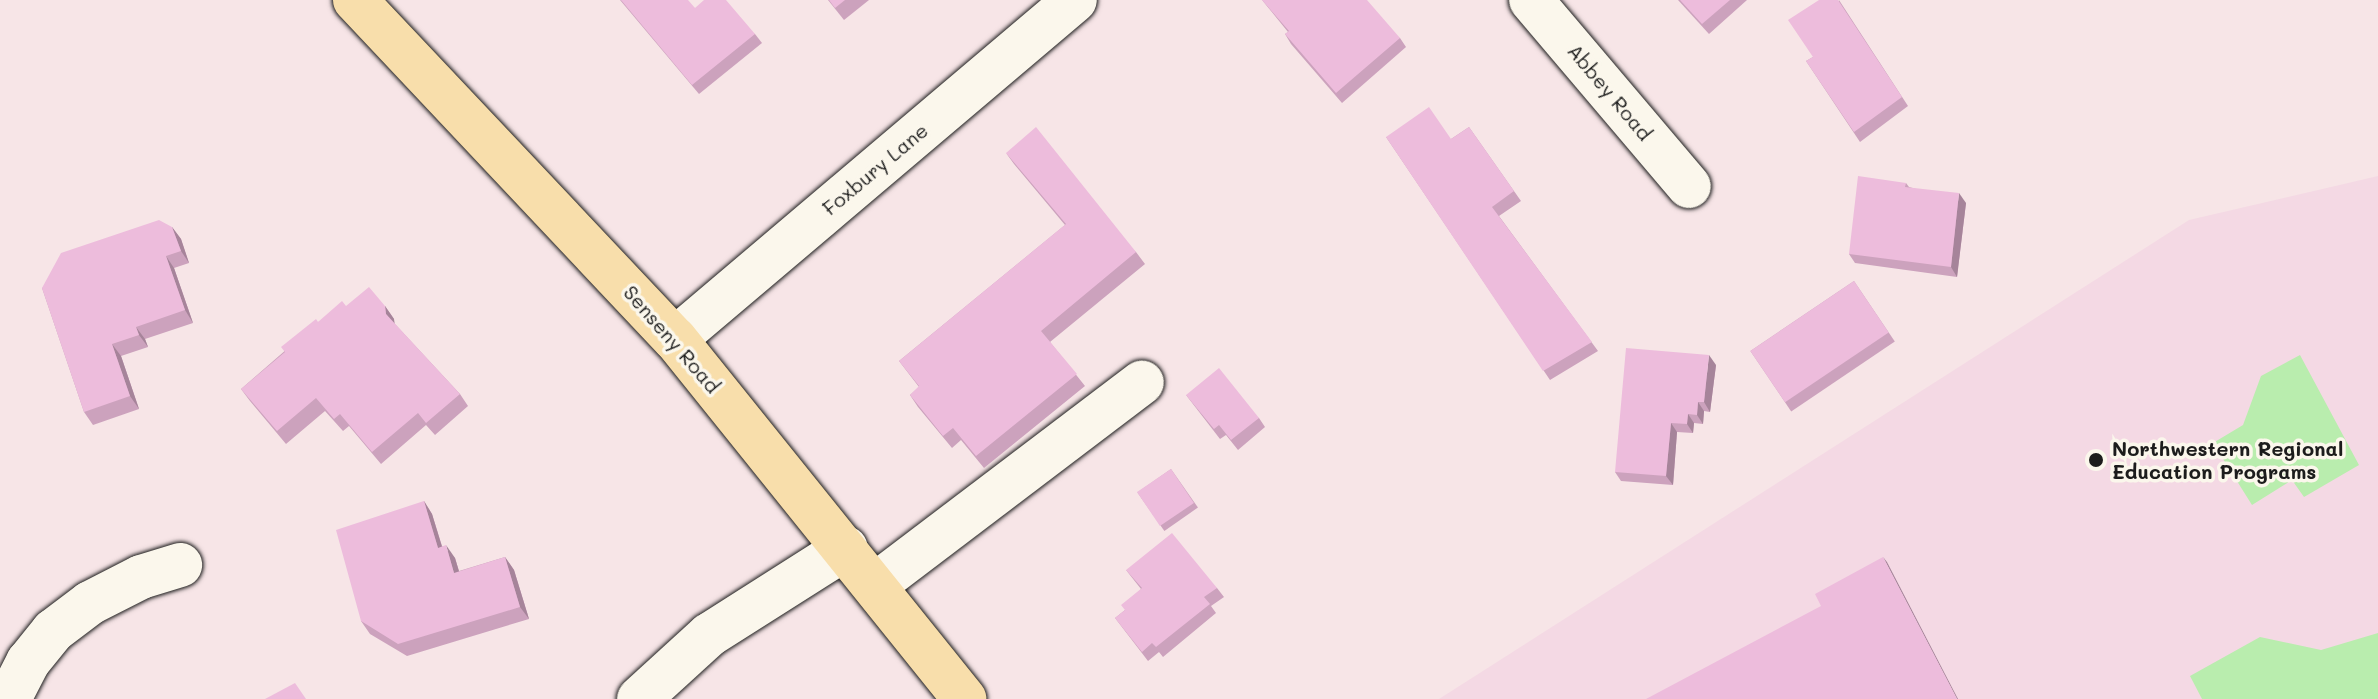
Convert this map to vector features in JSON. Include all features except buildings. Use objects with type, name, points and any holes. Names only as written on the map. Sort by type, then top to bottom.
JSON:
[{"type":"main road","name":"Senseny Road","points":[[355,0],[675,339],[846,548],[964,699]]},
{"type":"street","name":"Foxbury Lane","points":[[675,339],[1075,0]]},
{"type":"street","name":"Abbey Road","points":[[1531,0],[1689,186]]},
{"type":"street","points":[[875,585],[1142,382]]},
{"type":"street","points":[[639,699],[709,635],[846,548]]},
{"type":"street","points":[[9,699],[28,662],[53,631],[90,603],[141,577],[180,565]]},
{"type":"shaded area","name":"Northwestern Regional Education Programs","points":[[2378,176],[2378,699],[1439,699],[2189,220]]},
{"type":"green space","points":[[2300,355],[2359,465],[2304,497],[2292,480],[2252,505],[2213,443],[2243,425],[2261,376]]},
{"type":"green space","points":[[2378,633],[2378,699],[2202,699],[2190,676],[2260,637],[2321,650]]},
{"type":"place","name":"Northwestern Regional Education Programs","points":[[2096,460]]}]
